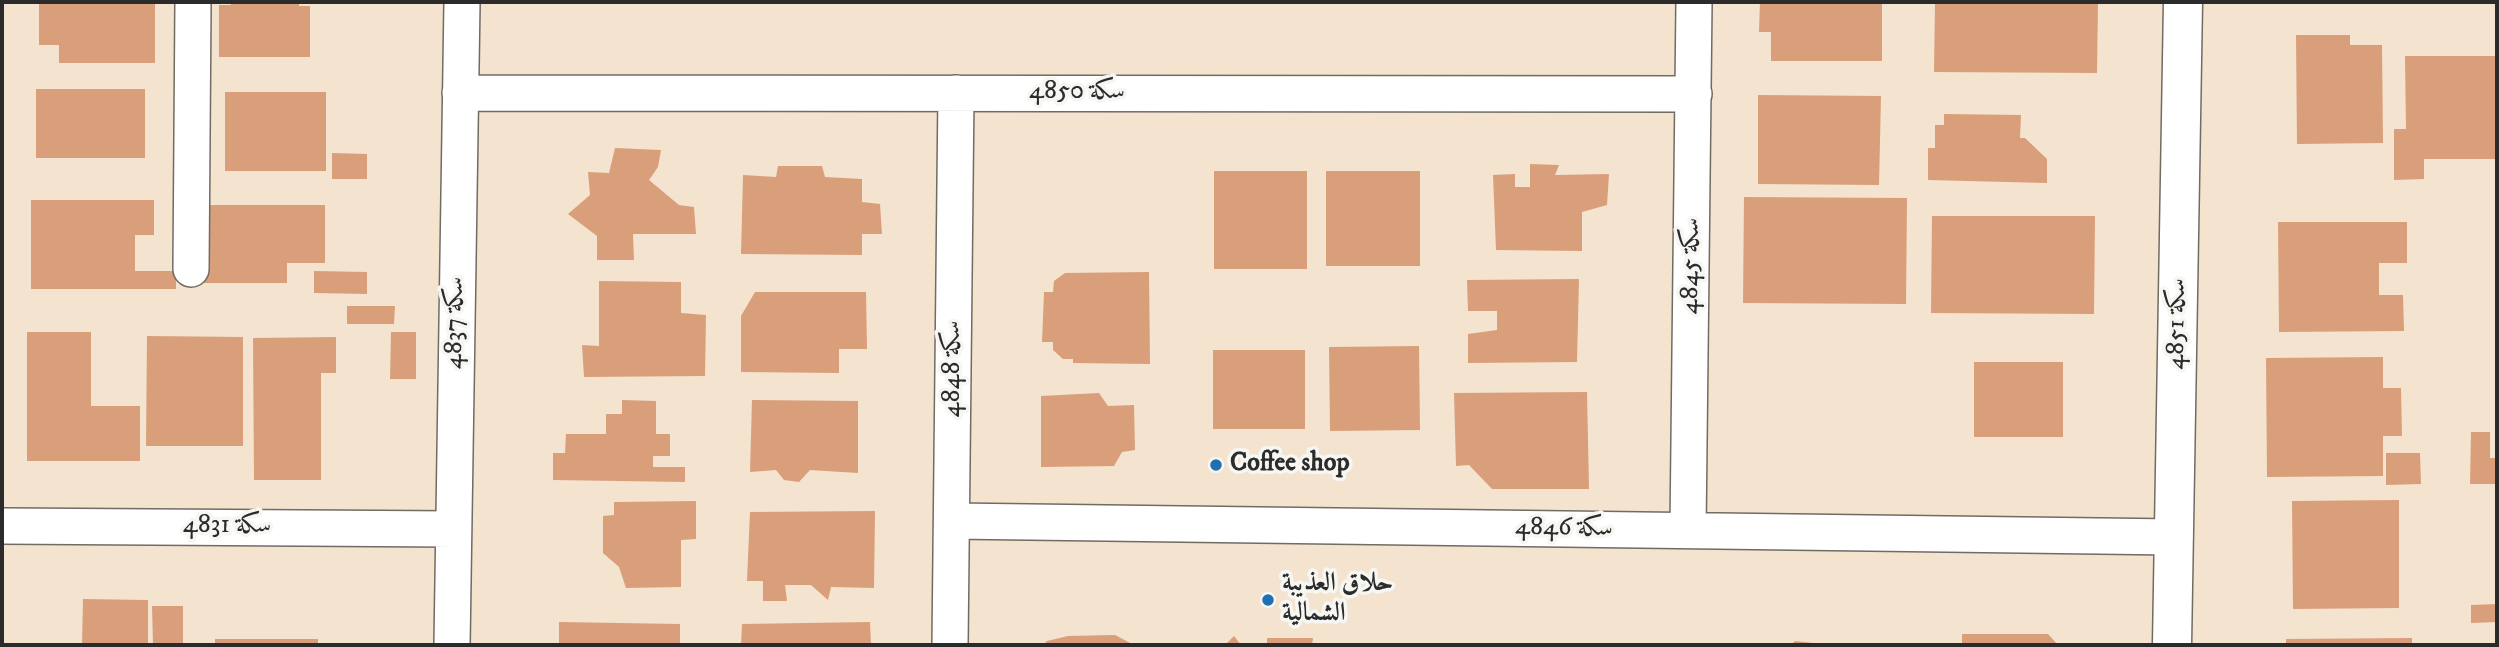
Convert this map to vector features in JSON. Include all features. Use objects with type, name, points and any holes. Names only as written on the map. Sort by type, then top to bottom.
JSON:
[{"type":"street","points":[[191,269],[193,2]]},
{"type":"street","name":"سكة 4837","points":[[452,645],[462,2]]},
{"type":"street","name":"سكة 4845","points":[[1688,530],[1694,2]]},
{"type":"street","name":"سكة 4851","points":[[2172,645],[2183,2]]},
{"type":"street","name":"سكة 4850","points":[[460,93],[1694,94]]},
{"type":"street","name":"سكة 4848","points":[[950,645],[956,93]]},
{"type":"street","name":"سكة 4846","points":[[953,521],[2175,537]]},
{"type":"street","name":"سكة 4831","points":[[2,526],[453,529]]},
{"type":"building","points":[[39,2],[155,2],[155,63],[59,63],[59,45],[39,45]]},
{"type":"building","points":[[231,2],[299,2],[299,6],[310,6],[310,57],[219,57],[219,5],[231,5]]},
{"type":"building","points":[[1760,2],[1882,2],[1882,61],[1771,61],[1771,32],[1759,32]]},
{"type":"building","points":[[1935,2],[2098,2],[2097,73],[1934,72]]},
{"type":"building","points":[[2296,35],[2350,35],[2350,45],[2382,45],[2383,143],[2297,144]]},
{"type":"building","points":[[2405,56],[2497,56],[2497,159],[2424,159],[2424,179],[2394,180],[2394,129],[2406,129]]},
{"type":"building","points":[[36,89],[145,89],[145,158],[36,158]]},
{"type":"building","points":[[225,92],[326,92],[326,171],[225,171]]},
{"type":"building","points":[[1758,95],[1881,96],[1879,185],[1758,184]]},
{"type":"building","points":[[1944,114],[2021,115],[2020,138],[2025,138],[2047,159],[2047,183],[1928,180],[1928,148],[1935,148],[1935,125],[1944,125]]},
{"type":"building","points":[[615,148],[661,150],[658,167],[649,180],[679,205],[694,207],[696,234],[633,234],[634,260],[597,260],[597,236],[568,214],[590,195],[588,172],[609,173]]},
{"type":"building","points":[[332,153],[367,154],[367,179],[332,179]]},
{"type":"building","points":[[1530,164],[1559,165],[1555,175],[1609,174],[1607,205],[1582,212],[1582,251],[1496,250],[1493,175],[1515,174],[1515,187],[1530,187]]},
{"type":"building","points":[[778,166],[822,166],[825,177],[862,179],[862,202],[880,204],[882,234],[862,234],[862,255],[741,254],[743,175],[776,177]]},
{"type":"building","points":[[1214,171],[1307,171],[1307,269],[1214,269]]},
{"type":"building","points":[[1326,171],[1420,171],[1420,266],[1326,266]]},
{"type":"building","points":[[1744,197],[1907,198],[1906,304],[1743,303]]},
{"type":"building","points":[[31,200],[154,200],[154,235],[135,235],[135,271],[176,271],[176,289],[31,289]]},
{"type":"building","points":[[199,205],[325,205],[325,263],[287,263],[287,283],[199,283]]},
{"type":"building","points":[[1932,216],[2095,216],[2094,314],[1931,313]]},
{"type":"building","points":[[2278,222],[2407,222],[2407,263],[2379,263],[2379,295],[2403,295],[2404,331],[2279,332]]},
{"type":"building","points":[[314,271],[367,272],[367,294],[314,293]]},
{"type":"building","points":[[1149,272],[1150,364],[1073,363],[1073,359],[1063,359],[1053,350],[1053,342],[1042,342],[1044,292],[1053,292],[1054,281],[1065,273]]},
{"type":"building","points":[[1579,279],[1577,362],[1468,363],[1468,334],[1497,330],[1497,311],[1468,311],[1467,280]]},
{"type":"building","points":[[599,281],[681,282],[681,313],[706,315],[705,376],[584,377],[582,345],[599,346]]},
{"type":"building","points":[[755,292],[866,292],[867,349],[839,349],[839,373],[741,372],[741,316]]},
{"type":"building","points":[[347,306],[395,306],[394,324],[347,324]]},
{"type":"building","points":[[27,332],[91,332],[91,406],[140,406],[140,461],[27,461]]},
{"type":"building","points":[[391,332],[416,332],[416,379],[390,379]]},
{"type":"building","points":[[147,336],[243,337],[243,446],[146,446]]},
{"type":"building","points":[[336,337],[336,373],[321,373],[321,480],[254,480],[253,338]]},
{"type":"building","points":[[1419,346],[1420,430],[1330,431],[1329,347]]},
{"type":"building","points":[[1213,350],[1305,350],[1305,429],[1213,429]]},
{"type":"building","points":[[2383,357],[2383,388],[2401,388],[2402,436],[2383,436],[2383,476],[2267,477],[2266,358]]},
{"type":"building","points":[[1974,362],[2063,362],[2063,437],[1974,437]]},
{"type":"building","points":[[1587,392],[1589,489],[1492,489],[1469,465],[1456,466],[1454,393]]},
{"type":"building","points":[[1099,393],[1108,406],[1134,405],[1135,450],[1122,452],[1114,466],[1041,467],[1041,396]]},
{"type":"building","points":[[622,400],[656,401],[656,434],[670,434],[670,456],[653,456],[653,467],[685,467],[685,482],[553,480],[553,453],[565,453],[566,434],[606,434],[606,414],[622,414]]},
{"type":"building","points":[[752,400],[858,401],[858,473],[810,470],[799,482],[784,480],[776,470],[750,472]]},
{"type":"building","points":[[2471,432],[2490,432],[2490,458],[2497,458],[2497,484],[2470,484]]},
{"type":"building","points":[[2386,453],[2420,453],[2421,484],[2386,485]]},
{"type":"building","points":[[2399,500],[2399,608],[2293,609],[2292,501]]},
{"type":"building","points":[[696,501],[696,539],[681,540],[681,587],[626,588],[619,567],[603,553],[603,516],[614,515],[614,502]]},
{"type":"building","points":[[875,511],[874,588],[831,587],[828,600],[811,585],[785,585],[787,601],[763,601],[763,581],[747,581],[750,512]]},
{"type":"building","points":[[83,599],[148,600],[148,645],[82,645]]},
{"type":"building","points":[[2497,604],[2497,622],[2471,623],[2471,605]]},
{"type":"building","points":[[152,606],[183,606],[183,645],[153,645]]},
{"type":"building","points":[[559,622],[680,624],[680,645],[559,645]]},
{"type":"building","points":[[870,622],[871,645],[741,645],[742,624]]},
{"type":"building","points":[[1962,634],[2048,634],[2058,645],[1962,645]]},
{"type":"building","points":[[1115,635],[1134,645],[1043,645],[1047,641],[1068,636]]},
{"type":"building","points":[[1234,636],[1241,645],[1225,645]]},
{"type":"building","points":[[1267,638],[1313,638],[1312,645],[1267,645]]},
{"type":"building","points":[[2412,638],[2412,645],[2286,645],[2286,639]]},
{"type":"building","points":[[215,639],[318,639],[318,645],[215,645]]},
{"type":"building","points":[[1795,641],[1813,643],[1815,645],[1791,645]]},
{"type":"place","name":"Coffee shop","points":[[1216,465]]},
{"type":"place","name":"حلاق العذيبة الشمالية","points":[[1268,600]]}]
